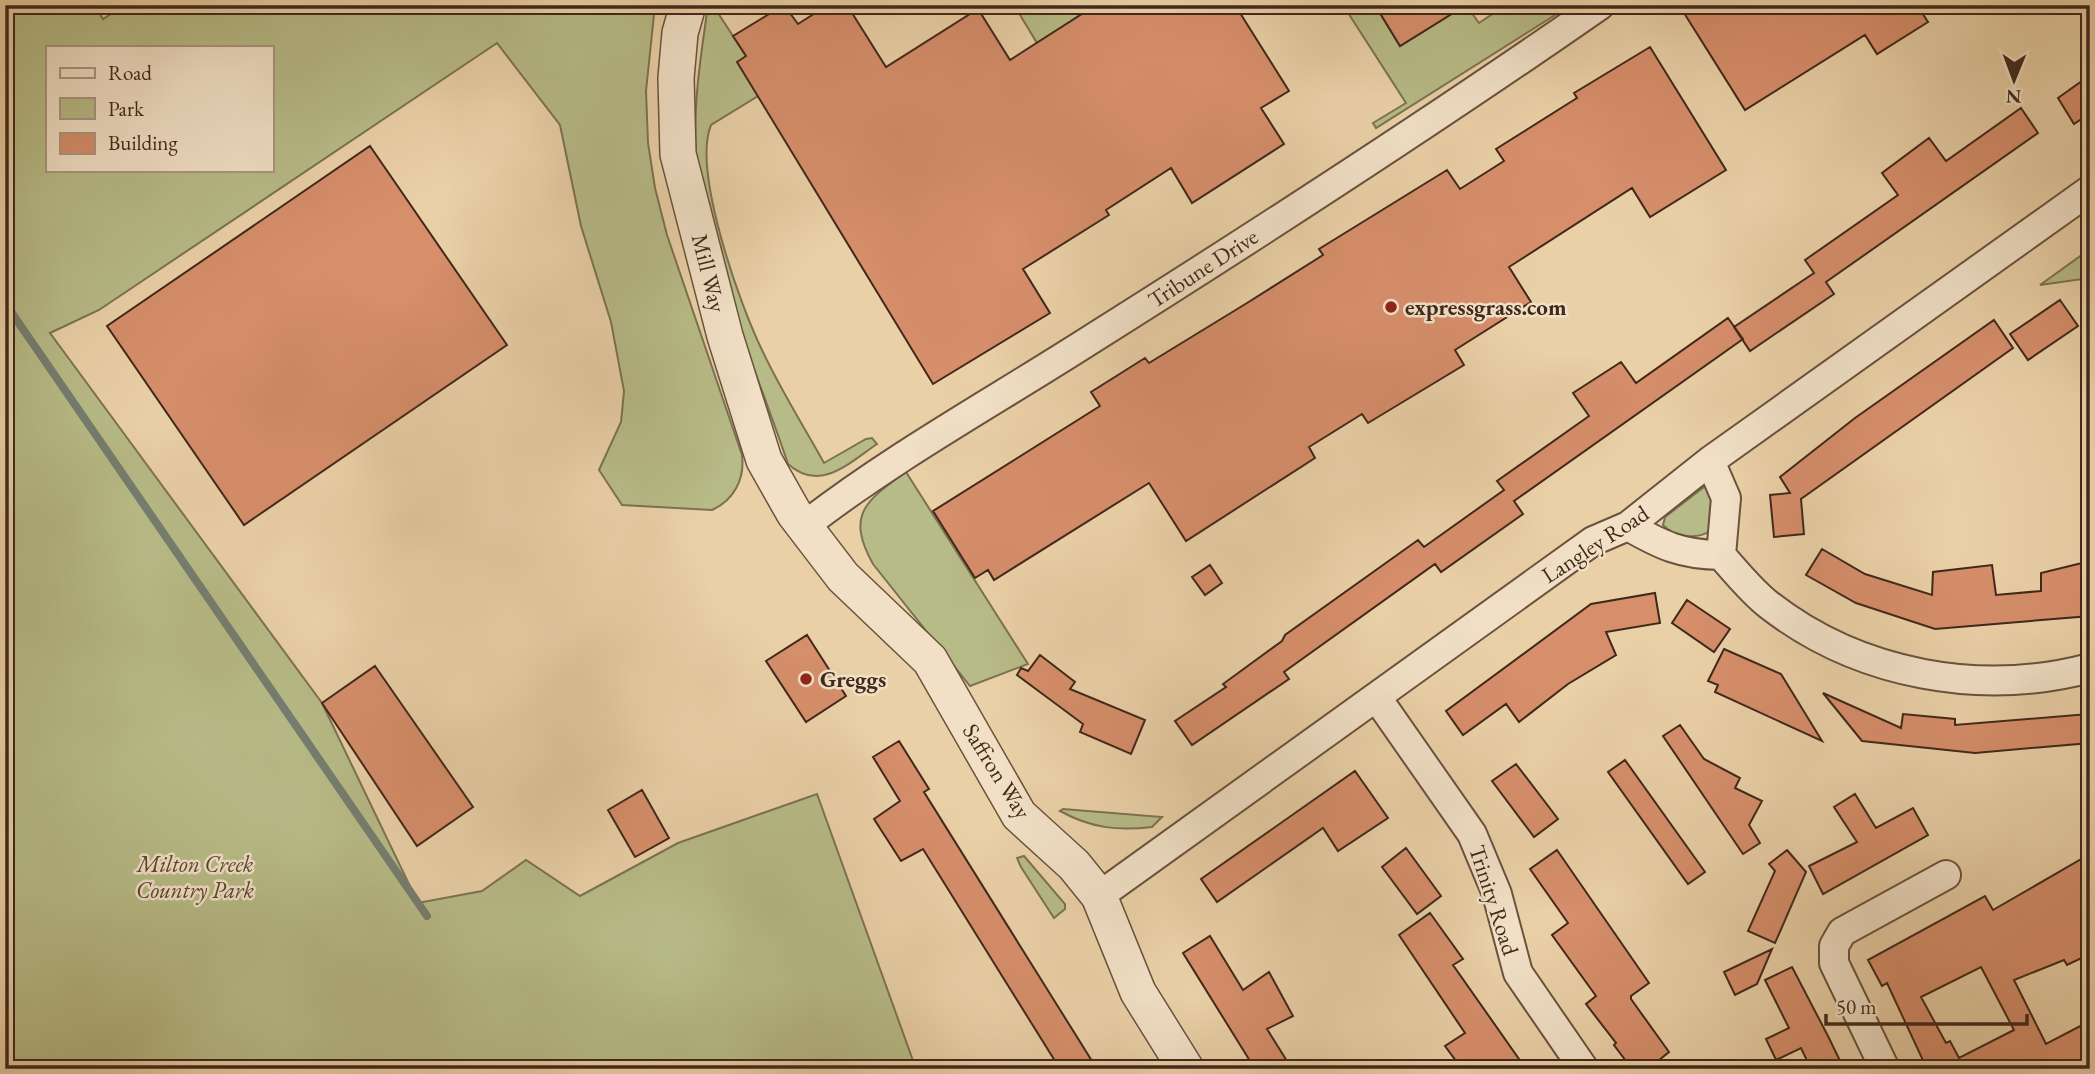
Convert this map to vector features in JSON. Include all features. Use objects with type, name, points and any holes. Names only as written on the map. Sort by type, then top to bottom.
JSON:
[{"type":"street","name":"Mill Way","points":[[688,5],[680,33],[676,78],[678,153],[725,336],[764,460],[803,527]]},
{"type":"street","name":"Tribune Drive","points":[[803,527],[856,485],[911,454],[1196,273],[1505,71],[1600,5]]},
{"type":"street","name":"Langley Road","points":[[1099,896],[1593,541],[1628,526],[1710,461],[2090,190]]},
{"type":"street","points":[[1710,461],[1726,498],[1721,555]]},
{"type":"street","points":[[1628,526],[1657,543],[1690,555],[1721,555],[1768,605],[1838,647],[1871,661],[1961,680],[2024,682],[2090,668]]},
{"type":"street","name":"Saffron Way","points":[[803,527],[843,577],[930,660],[1020,816],[1074,865],[1099,896],[1138,992],[1186,1069]]},
{"type":"street","name":"Trinity Road","points":[[1377,698],[1472,834],[1497,894],[1518,973],[1584,1069]]},
{"type":"street","points":[[1885,1069],[1834,963],[1834,946],[1842,932],[1946,875]]},
{"type":"green space","name":"Milton Creek Country Park","points":[[5,5],[94,5],[103,19],[125,5],[477,5],[481,12],[520,5],[655,5],[646,91],[648,143],[655,188],[667,235],[742,455],[740,480],[732,495],[720,506],[712,510],[622,505],[599,470],[621,422],[624,391],[611,322],[581,226],[560,125],[497,43],[99,310],[50,333],[322,703],[418,903],[482,891],[526,860],[580,896],[678,843],[817,794],[916,1069],[5,1069]]},
{"type":"green space","points":[[708,5],[722,5],[716,10],[746,56],[758,96],[711,125],[707,146],[713,205],[742,302],[769,364],[824,463],[866,439],[872,438],[877,444],[845,466],[823,475],[811,476],[788,464],[733,310],[709,230],[701,191],[695,134],[698,79]]},
{"type":"green space","points":[[1014,5],[1096,5],[1037,43]]},
{"type":"green space","points":[[1343,5],[1375,5],[1400,46],[1466,5],[1479,23],[1506,5],[1560,5],[1563,10],[1376,128],[1373,123],[1406,103]]},
{"type":"green space","points":[[2090,249],[2090,278],[2040,285]]},
{"type":"green space","points":[[906,472],[1028,664],[970,686],[873,564],[861,532],[864,510],[880,491]]},
{"type":"green space","points":[[1704,487],[1713,491],[1710,531],[1699,536],[1686,536],[1663,525],[1665,517]]},
{"type":"green space","points":[[1063,809],[1162,817],[1152,827],[1127,829],[1094,825],[1060,811]]},
{"type":"green space","points":[[1024,856],[1065,904],[1065,909],[1054,918],[1021,867],[1017,858]]},
{"type":"building","points":[[784,5],[798,24],[828,5],[847,5],[886,67],[978,9],[1010,60],[1096,5],[1235,5],[1289,91],[1261,108],[1284,144],[1192,203],[1171,168],[1106,210],[1109,215],[1023,269],[1050,313],[933,384],[737,62],[746,56],[733,36]]},
{"type":"building","points":[[1375,5],[1466,5],[1400,46]]},
{"type":"building","points":[[1679,5],[1917,5],[1928,22],[1877,54],[1865,35],[1745,110]]},
{"type":"building","points":[[1650,47],[1726,170],[1650,217],[1632,188],[1509,267],[1531,302],[1455,350],[1464,365],[1368,423],[1362,414],[1309,447],[1315,458],[1186,541],[1149,483],[994,580],[988,570],[975,578],[933,511],[1100,406],[1091,392],[1145,358],[1149,363],[1247,303],[1323,255],[1319,249],[1447,170],[1460,189],[1504,161],[1496,149],[1577,98],[1574,93]]},
{"type":"building","points":[[2082,81],[2090,92],[2090,113],[2074,124],[2058,98]]},
{"type":"building","points":[[2021,108],[2038,133],[1826,282],[1834,294],[1750,351],[1734,327],[1814,273],[1805,260],[1898,195],[1882,173],[1929,138],[1946,161]]},
{"type":"building","points":[[370,146],[507,345],[244,525],[107,326]]},
{"type":"building","points":[[2060,300],[2078,326],[2028,360],[2010,334]]},
{"type":"building","points":[[1728,318],[1743,339],[1514,501],[1523,514],[1441,572],[1435,564],[1284,672],[1289,679],[1192,745],[1175,721],[1226,687],[1223,684],[1282,641],[1285,635],[1418,540],[1424,547],[1504,490],[1497,481],[1589,416],[1573,393],[1621,362],[1636,383]]},
{"type":"building","points":[[1994,320],[2013,348],[1801,499],[1804,534],[1774,537],[1770,495],[1790,493],[1780,477],[1855,418]]},
{"type":"building","points":[[1822,549],[1865,574],[1932,595],[1933,572],[1992,565],[1996,595],[2041,591],[2041,573],[2090,561],[2090,616],[1935,629],[1856,603],[1806,575]]},
{"type":"building","points":[[1210,565],[1222,583],[1205,595],[1192,577]]},
{"type":"building","points":[[1655,593],[1660,623],[1606,632],[1616,655],[1568,684],[1519,722],[1506,704],[1463,735],[1446,711],[1591,604]]},
{"type":"building","points":[[1687,600],[1730,629],[1714,652],[1672,623]]},
{"type":"building","name":"Greggs","points":[[807,635],[846,696],[806,722],[766,661]]},
{"type":"building","points":[[1724,649],[1781,674],[1822,741],[1715,692],[1718,685],[1708,681]]},
{"type":"building","points":[[1040,655],[1075,682],[1070,689],[1145,720],[1131,754],[1080,732],[1083,724],[1017,675],[1021,668],[1028,671]]},
{"type":"building","points":[[375,666],[473,807],[417,846],[322,703]]},
{"type":"building","points":[[1823,693],[1901,728],[1903,714],[1955,719],[1955,725],[2088,714],[2090,743],[1975,753],[1862,741]]},
{"type":"building","points":[[1680,725],[1704,759],[1740,778],[1735,788],[1762,801],[1749,825],[1760,843],[1743,854],[1663,736]]},
{"type":"building","points":[[899,741],[929,789],[924,792],[1097,1069],[1060,1069],[923,849],[901,861],[874,819],[900,801],[873,757]]},
{"type":"building","points":[[1625,760],[1705,872],[1688,884],[1608,772]]},
{"type":"building","points":[[1516,764],[1558,819],[1534,837],[1492,781]]},
{"type":"building","points":[[1355,771],[1388,818],[1338,851],[1323,828],[1217,902],[1201,879]]},
{"type":"building","points":[[642,790],[669,838],[635,857],[608,810]]},
{"type":"building","points":[[1855,794],[1876,828],[1913,808],[1928,835],[1823,894],[1809,866],[1857,842],[1834,807]]},
{"type":"building","points":[[1406,848],[1441,896],[1417,914],[1382,867]]},
{"type":"building","points":[[1557,850],[1649,983],[1631,996],[1631,999],[1669,1052],[1648,1069],[1632,1069],[1614,1045],[1616,1043],[1586,1004],[1596,996],[1552,935],[1568,923],[1530,869]]},
{"type":"building","points":[[1787,850],[1806,872],[1775,943],[1748,931],[1775,871],[1769,864]]},
{"type":"building","points":[[2090,854],[2090,954],[2067,965],[2064,960],[2014,980],[2046,1044],[2090,1021],[2090,1069],[1927,1069],[1887,983],[1882,986],[1868,960],[1985,896],[1993,910]],"holes":[[[1981,967],[2014,1030],[1959,1058],[1950,1041],[1946,1043],[1921,997]]]},
{"type":"building","points":[[1430,913],[1463,959],[1453,965],[1526,1069],[1462,1069],[1445,1046],[1465,1033],[1399,935]]},
{"type":"building","points":[[1210,936],[1243,990],[1269,972],[1293,1016],[1267,1029],[1292,1069],[1255,1069],[1183,953]]},
{"type":"building","points":[[1772,949],[1757,984],[1735,995],[1724,972]]},
{"type":"building","points":[[1792,967],[1844,1069],[1811,1069],[1801,1048],[1776,1060],[1766,1039],[1789,1028],[1765,980]]},
{"type":"waterway","points":[[5,303],[427,916]]},
{"type":"place","name":"expressgrass.com","points":[[1391,307]]},
{"type":"place","name":"Greggs","points":[[806,679]]}]
